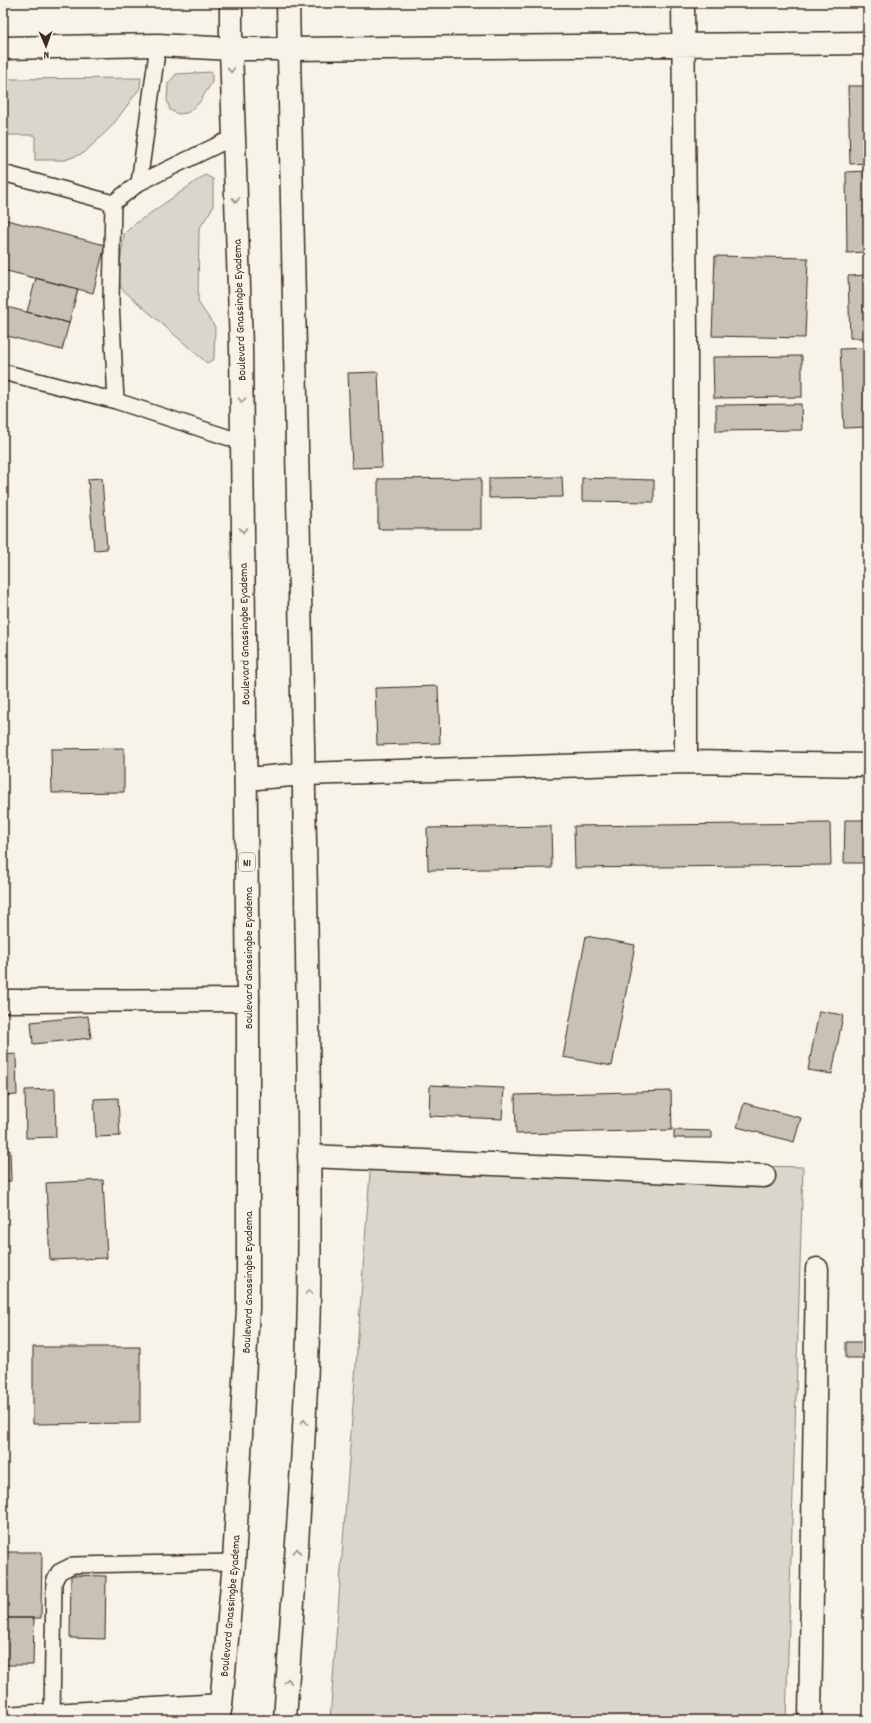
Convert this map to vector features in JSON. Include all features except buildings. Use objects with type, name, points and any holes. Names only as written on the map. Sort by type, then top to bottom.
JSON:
[{"type":"main road","name":"Boulevard Gnassingbe Eyadema","points":[[220,1713],[234,1562],[248,1308],[248,1000],[241,347],[231,49],[231,3]]},
{"type":"main road","points":[[285,1720],[300,1498],[309,1300],[309,1156],[304,774],[288,3]]},
{"type":"main road","points":[[683,3],[686,334],[686,762]]},
{"type":"main road","points":[[3,48],[158,45],[231,49],[289,49],[684,46],[868,42]]},
{"type":"main road","points":[[246,779],[304,774],[686,762],[868,765]]},
{"type":"main road","points":[[3,1001],[248,1000]]},
{"type":"main road","points":[[309,1156],[764,1176]]},
{"type":"main road","points":[[810,1720],[816,1269]]},
{"type":"main road","points":[[3,1718],[52,1715],[220,1713]]},
{"type":"lane","points":[[139,183],[158,45]]},
{"type":"lane","points":[[113,203],[139,183],[234,138]]},
{"type":"lane","points":[[3,173],[113,203]]},
{"type":"lane","points":[[113,203],[111,302],[116,400]]},
{"type":"lane","points":[[3,372],[116,400],[242,442]]},
{"type":"lane","points":[[52,1715],[54,1582],[60,1572],[73,1566],[234,1562]]},
{"type":"shaded area","points":[[212,72],[212,82],[199,103],[187,113],[178,114],[170,110],[167,100],[168,84],[176,74]]},
{"type":"shaded area","points":[[141,78],[140,88],[112,126],[84,153],[65,160],[35,160],[35,135],[3,135],[3,79]]},
{"type":"shaded area","points":[[205,175],[213,179],[213,207],[199,229],[198,302],[215,327],[214,359],[207,363],[122,289],[118,279],[124,234],[132,226]]},
{"type":"shaded area","points":[[371,1159],[803,1167],[786,1720],[330,1720]]}]
